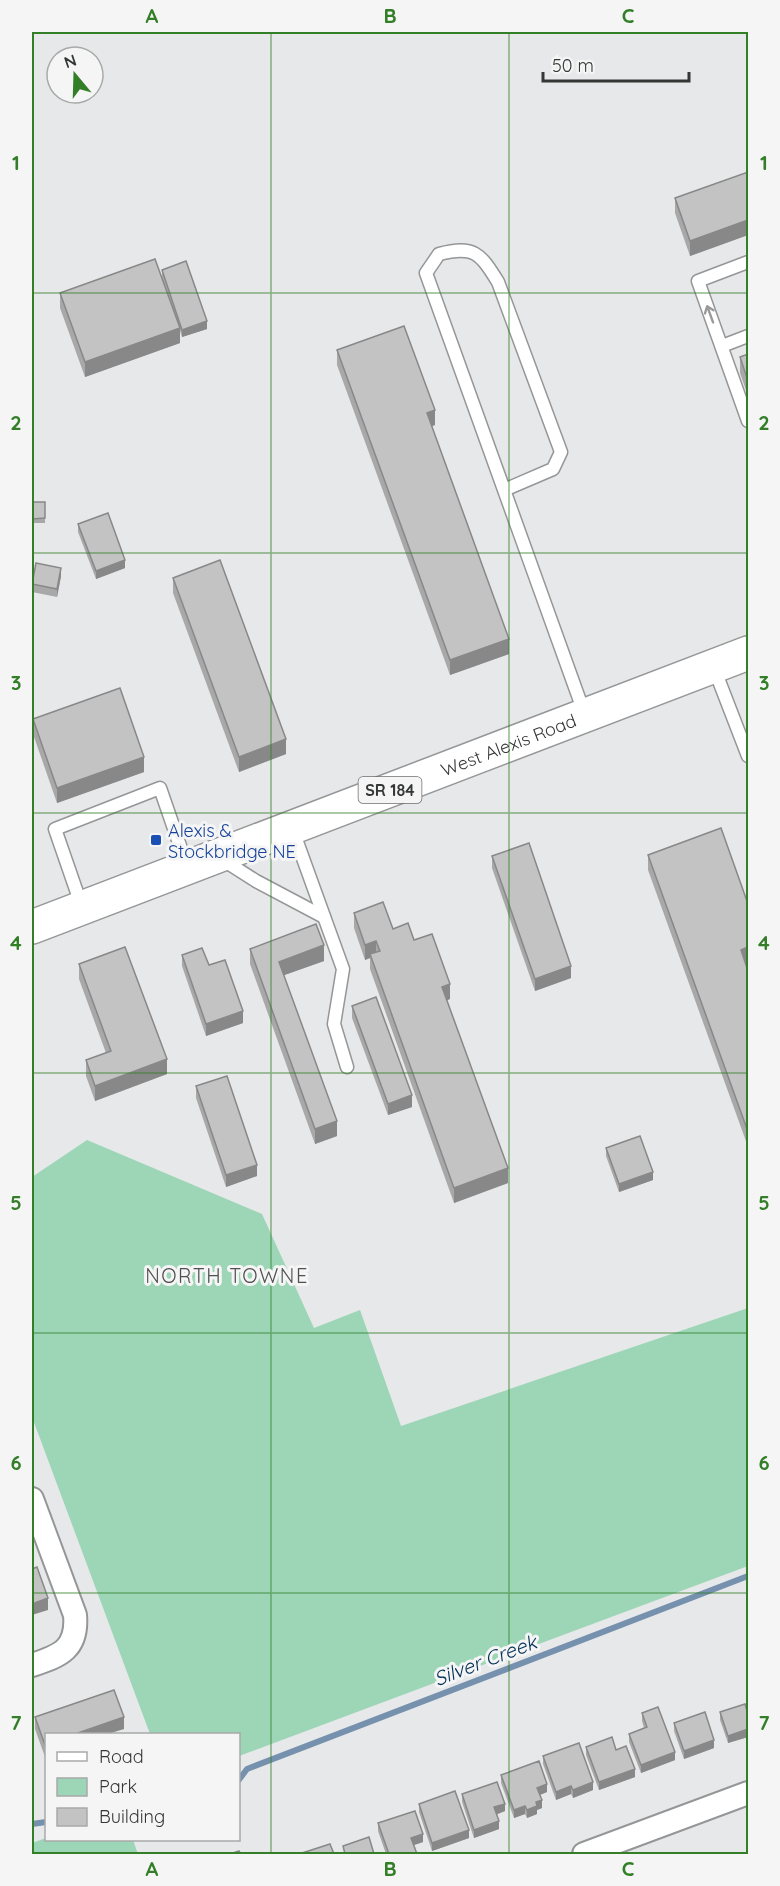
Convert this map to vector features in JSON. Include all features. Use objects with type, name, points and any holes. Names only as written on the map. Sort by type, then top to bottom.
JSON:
[{"type":"main road","name":"West Alexis Road","points":[[33,921],[82,907],[748,653]]},
{"type":"street","points":[[32,1499],[75,1615],[77,1632],[68,1649],[48,1660],[32,1665]]},
{"type":"street","points":[[584,1854],[748,1793]]},
{"type":"lane","points":[[504,490],[553,469],[561,452],[498,282],[483,257],[462,248],[439,254],[426,273],[585,716]]},
{"type":"lane","points":[[748,262],[698,281],[748,421]]},
{"type":"lane","points":[[722,346],[748,336]]},
{"type":"lane","points":[[713,667],[748,756]]},
{"type":"lane","points":[[82,907],[55,829],[160,788],[202,861],[256,881],[324,917]]},
{"type":"lane","points":[[292,827],[343,969],[334,1024],[347,1067]]},
{"type":"green space","points":[[87,1140],[262,1214],[314,1328],[360,1310],[401,1426],[748,1308],[748,1566],[240,1756],[240,1733],[150,1733],[32,1417],[32,1177]]},
{"type":"green space","points":[[45,1838],[45,1841],[133,1841],[138,1854],[32,1854],[32,1843]]},
{"type":"building","points":[[748,172],[748,220],[690,241],[675,198]]},
{"type":"building","points":[[155,259],[180,328],[85,362],[60,293]]},
{"type":"building","points":[[186,261],[207,321],[182,330],[162,270]]},
{"type":"building","points":[[404,326],[435,410],[427,413],[509,639],[450,660],[337,350]]},
{"type":"building","points":[[748,354],[748,381],[740,357]]},
{"type":"building","points":[[32,502],[45,502],[45,518],[32,519]]},
{"type":"building","points":[[108,513],[125,560],[96,571],[78,524]]},
{"type":"building","points":[[220,560],[286,739],[239,757],[173,578]]},
{"type":"building","points":[[36,563],[61,568],[57,589],[32,584]]},
{"type":"building","points":[[120,688],[144,757],[57,788],[33,719]]},
{"type":"building","points":[[721,828],[748,904],[748,947],[741,950],[748,971],[748,1129],[648,855]]},
{"type":"building","points":[[529,843],[571,966],[535,979],[492,856]]},
{"type":"building","points":[[383,902],[393,929],[408,923],[414,940],[432,934],[450,984],[442,987],[508,1168],[454,1188],[370,954],[380,951],[376,941],[365,945],[354,913]]},
{"type":"building","points":[[316,924],[324,945],[279,962],[337,1121],[315,1129],[250,949]]},
{"type":"building","points":[[125,947],[167,1059],[95,1086],[86,1060],[111,1051],[79,964]]},
{"type":"building","points":[[202,948],[209,965],[225,960],[243,1011],[206,1024],[182,955]]},
{"type":"building","points":[[376,997],[412,1095],[388,1104],[352,1006]]},
{"type":"building","points":[[227,1076],[257,1165],[226,1175],[196,1086]]},
{"type":"building","points":[[640,1136],[653,1172],[619,1184],[606,1148]]},
{"type":"building","points":[[37,1567],[48,1598],[32,1604],[32,1569]]},
{"type":"building","points":[[114,1690],[124,1717],[78,1733],[45,1733],[45,1745],[35,1717]]},
{"type":"building","points":[[745,1704],[748,1729],[728,1736],[720,1712]]},
{"type":"building","points":[[658,1707],[675,1752],[641,1765],[629,1734],[647,1727],[642,1713]]},
{"type":"building","points":[[705,1712],[714,1740],[684,1751],[674,1723]]},
{"type":"building","points":[[612,1737],[616,1750],[626,1746],[635,1769],[599,1782],[586,1747]]},
{"type":"building","points":[[579,1743],[593,1782],[573,1790],[571,1786],[556,1792],[543,1756]]},
{"type":"building","points":[[539,1761],[547,1784],[537,1788],[542,1800],[536,1802],[537,1806],[527,1810],[525,1806],[514,1810],[501,1775]]},
{"type":"building","points":[[497,1782],[505,1804],[494,1807],[499,1821],[474,1830],[462,1794]]},
{"type":"building","points":[[455,1791],[469,1830],[432,1843],[419,1804]]},
{"type":"building","points":[[415,1811],[423,1834],[411,1838],[417,1854],[389,1854],[378,1823]]},
{"type":"building","points":[[369,1837],[374,1854],[345,1854],[343,1846]]},
{"type":"building","points":[[330,1844],[334,1854],[299,1854]]},
{"type":"waterway","name":"Silver Creek","points":[[240,1778],[247,1769],[748,1576]]},
{"type":"waterway","name":"Silver Creek","points":[[32,1824],[45,1822]]},
{"type":"place","name":"Alexis & Stockbridge NE","points":[[156,840]]},
{"type":"district","name":"NORTH TOWNE","points":[[227,1275]]}]
